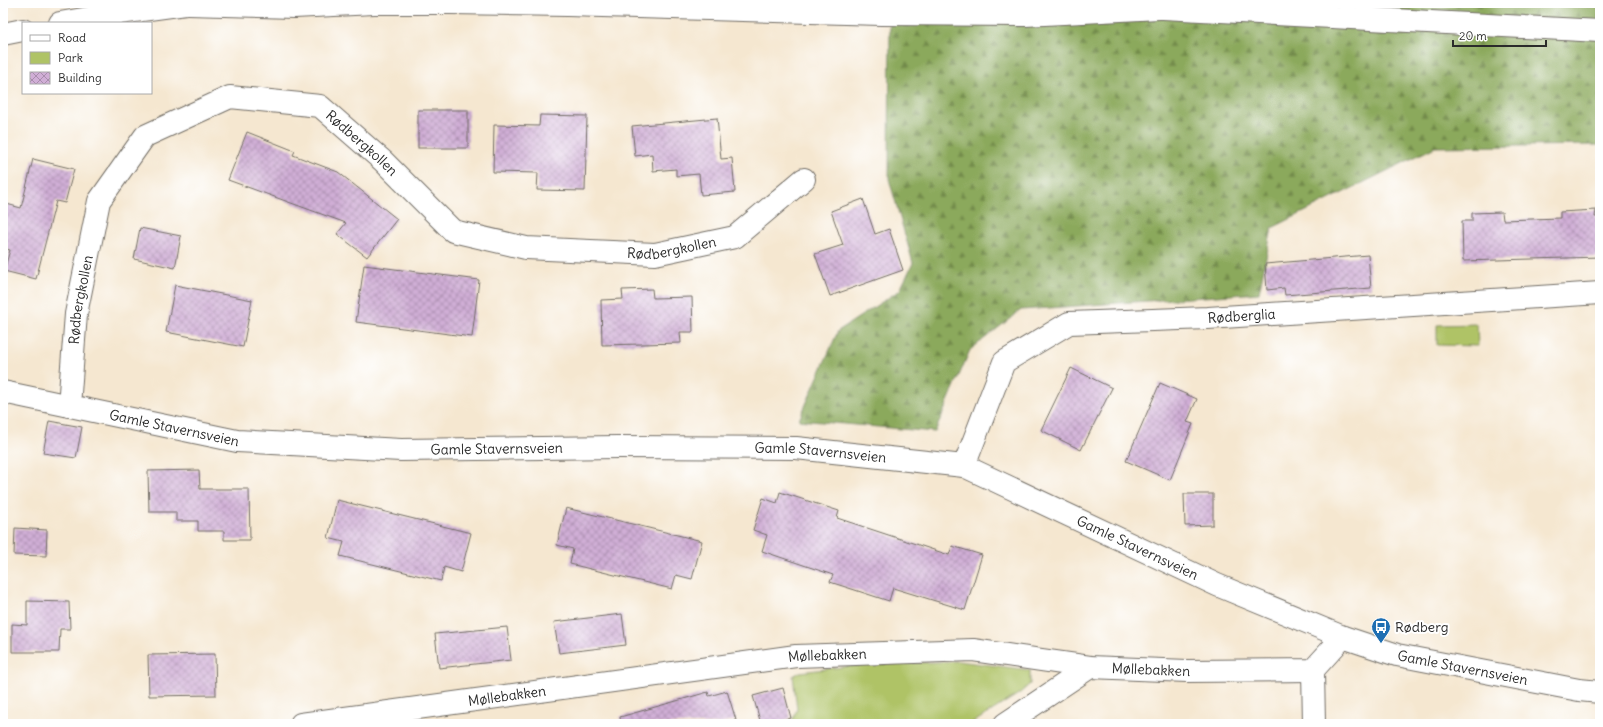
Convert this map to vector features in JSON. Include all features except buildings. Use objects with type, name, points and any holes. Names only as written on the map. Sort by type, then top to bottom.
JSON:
[{"type":"street","points":[[66,22],[112,14],[191,4],[294,7],[374,3],[881,8],[1025,15],[1159,8]]},
{"type":"street","points":[[1112,3],[1159,8],[1600,31]]},
{"type":"street","points":[[3,34],[22,30]]},
{"type":"street","name":"Rødbergkollen","points":[[69,406],[76,314],[99,201],[145,136],[230,97],[320,106],[383,161],[453,231],[526,248],[654,254],[735,237],[804,180]]},
{"type":"street","name":"Rødberglia","points":[[964,466],[1004,362],[1070,323],[1208,318],[1600,293]]},
{"type":"street","name":"Gamle Stavernsveien","points":[[3,392],[237,441],[400,450],[618,447],[796,448],[964,466],[1217,585],[1343,637],[1397,656],[1580,690],[1600,692]]},
{"type":"street","points":[[1314,724],[1313,670],[1343,637]]},
{"type":"street","name":"Møllebakken","points":[[301,724],[796,656],[973,650],[1090,667],[1188,671],[1313,670]]},
{"type":"street","points":[[1005,724],[1090,667]]},
{"type":"green space","points":[[890,3],[1600,3],[1600,145],[1435,147],[1272,228],[1259,293],[1021,310],[970,350],[935,432],[799,420],[838,331],[900,290],[913,263],[889,179]]},
{"type":"green space","points":[[1477,324],[1478,346],[1437,345],[1437,325]]},
{"type":"green space","points":[[958,661],[1030,670],[1030,684],[1020,693],[971,724],[777,724],[793,719],[797,709],[793,676],[800,672],[851,666]]},
{"type":"place","name":"Rødberg","points":[[1381,644]]}]
